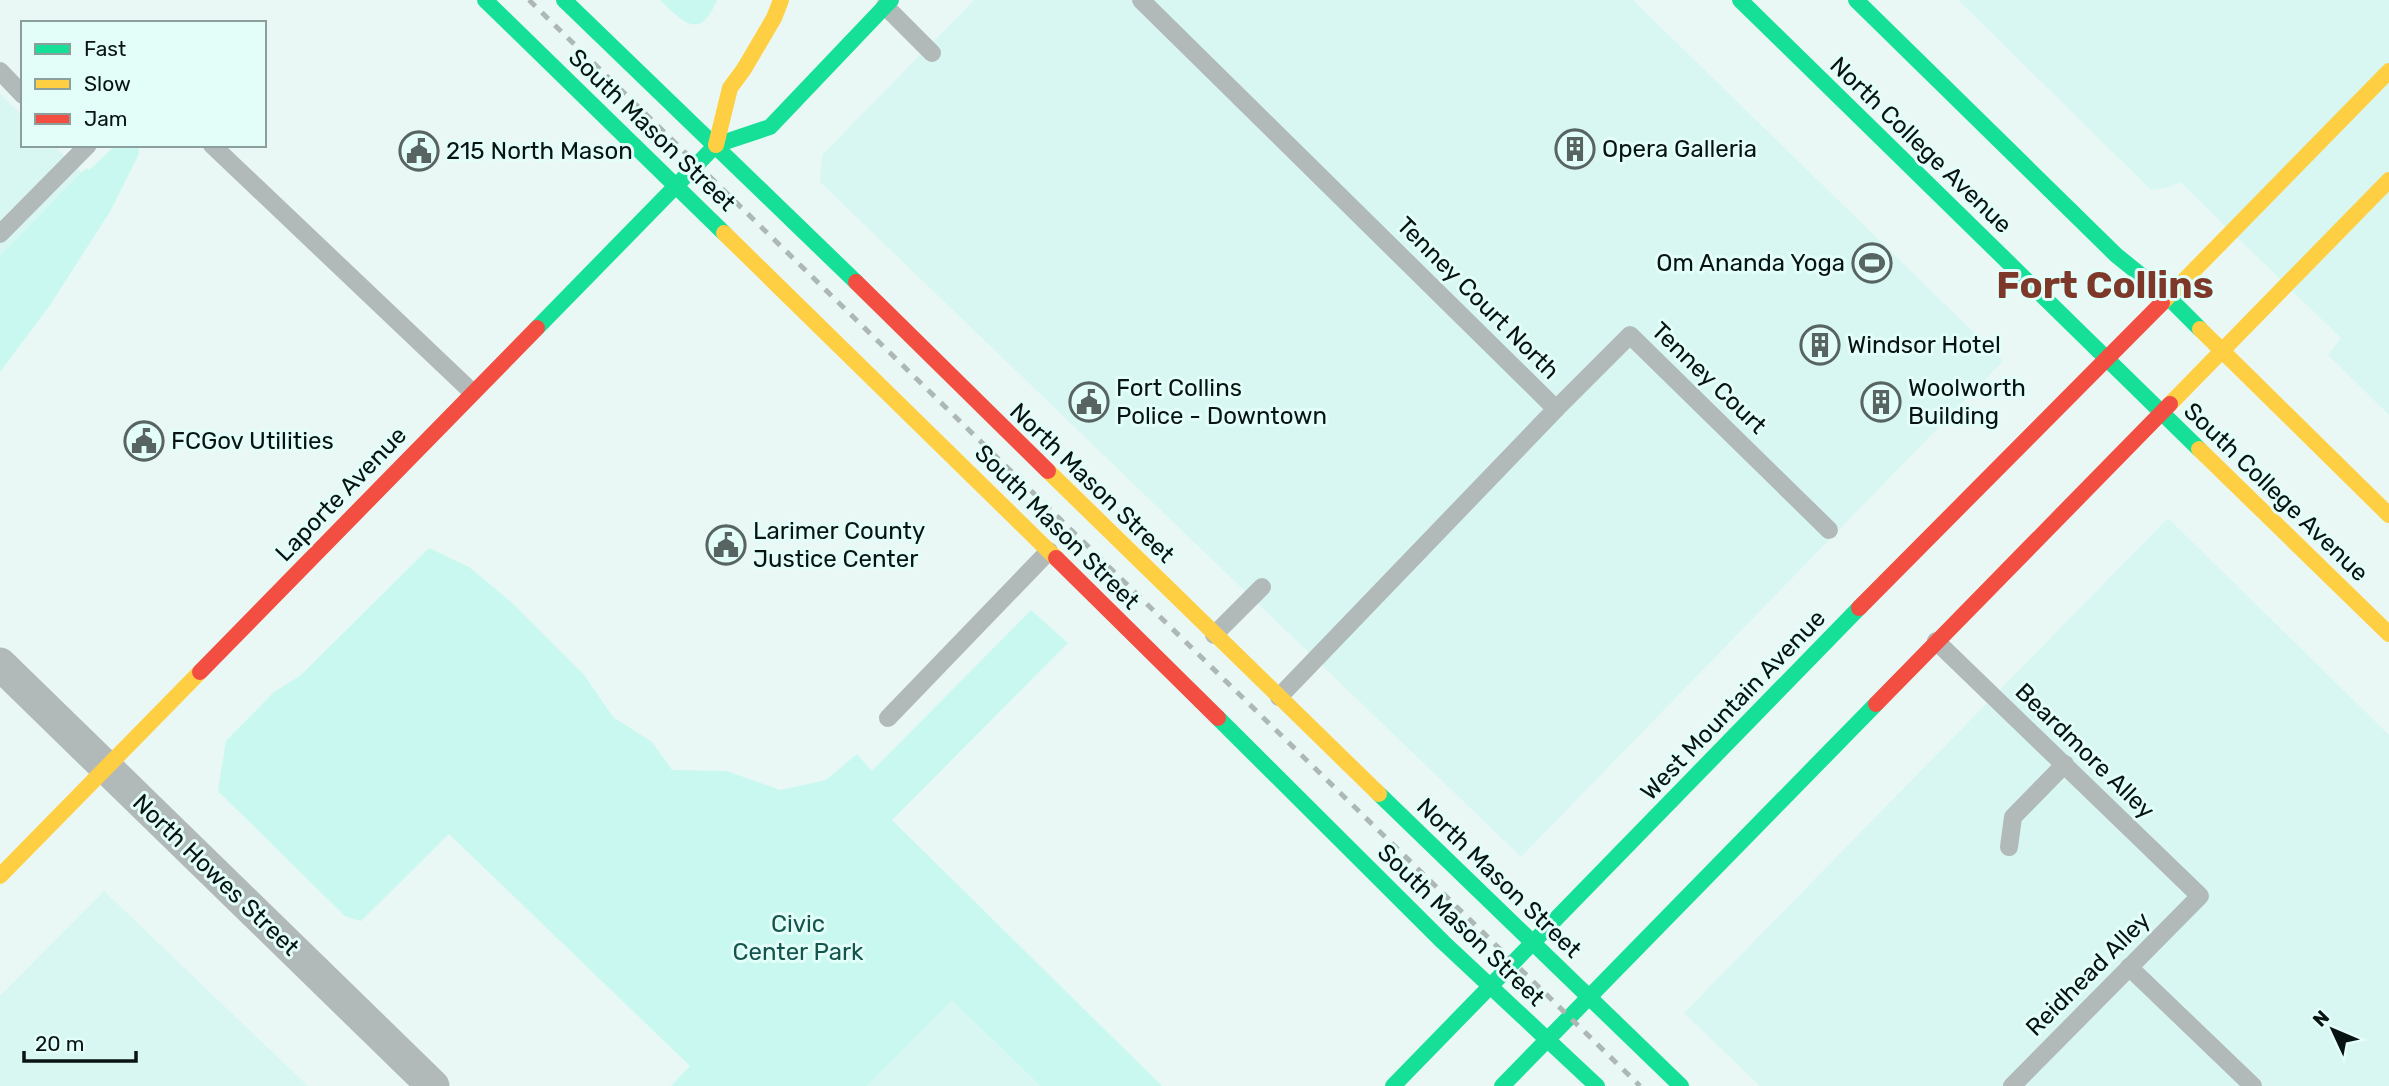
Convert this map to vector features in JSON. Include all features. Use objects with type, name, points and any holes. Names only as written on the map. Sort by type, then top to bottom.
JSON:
[{"type":"main road","name":"South Mason Street","points":[[485,0],[1049,551],[1365,865],[1597,1086]]},
{"type":"main road","name":"North Mason Street","points":[[564,0],[716,145],[1214,635],[1590,997]]},
{"type":"main road","points":[[716,145],[730,88],[774,18],[781,0]]},
{"type":"main road","name":"North College Avenue","points":[[1740,0],[2161,412]]},
{"type":"main road","points":[[1856,0],[2116,255],[2168,297],[2389,516]]},
{"type":"main road","name":"Laporte Avenue","points":[[0,876],[716,145],[770,127],[885,2]]},
{"type":"main road","name":"West Mountain Avenue","points":[[1393,1086],[1531,942],[2389,71]]},
{"type":"main road","points":[[1502,1086],[2389,180]]},
{"type":"main road","name":"South College Avenue","points":[[2161,412],[2389,635]]},
{"type":"main road","points":[[1590,997],[1681,1086]]},
{"type":"street","name":"North Howes Street","points":[[0,664],[433,1086]]},
{"type":"lane","name":"Tenney Court North","points":[[1141,0],[1556,409],[1279,697]]},
{"type":"lane","points":[[885,2],[932,52]]},
{"type":"lane","points":[[0,71],[21,93]]},
{"type":"lane","points":[[214,147],[472,392]]},
{"type":"lane","points":[[0,234],[80,148]]},
{"type":"lane","name":"Tenney Court","points":[[1556,409],[1630,335],[1829,530]]},
{"type":"lane","points":[[888,718],[1049,551]]},
{"type":"lane","points":[[1214,635],[1262,587]]},
{"type":"lane","name":"Beardmore Alley","points":[[1936,641],[2200,895]]},
{"type":"lane","points":[[2008,847],[2013,817],[2065,764]]},
{"type":"lane","name":"Reidhead Alley","points":[[2012,1086],[2200,895]]},
{"type":"lane","points":[[2129,967],[2253,1086]]},
{"type":"shaded area","points":[[974,0],[1633,0],[2003,361],[1521,857],[820,182],[822,155]]},
{"type":"shaded area","points":[[1958,0],[2389,0],[2389,415],[2328,355],[2341,338],[2180,182],[2170,187],[2151,190]]},
{"type":"shaded area","points":[[0,94],[21,114],[21,147],[55,147],[82,173],[0,256]]},
{"type":"shaded area","points":[[2168,518],[2389,735],[2389,1086],[1760,1086],[1684,1013]]},
{"type":"shaded area","points":[[104,891],[308,1086],[0,1086],[0,996]]},
{"type":"shaded area","points":[[952,999],[1039,1086],[867,1086]]},
{"type":"green space","points":[[660,0],[717,0],[704,21],[691,24]]},
{"type":"green space","points":[[138,147],[139,154],[111,210],[50,305],[0,372],[0,256],[86,168],[89,170],[113,148]]},
{"type":"green space","name":"Civic Center Park","points":[[429,548],[469,567],[510,601],[584,675],[613,717],[652,742],[672,770],[727,771],[780,790],[826,780],[857,754],[872,771],[1031,610],[1068,643],[892,820],[1162,1086],[1040,1086],[952,1000],[867,1086],[671,1086],[690,1066],[449,834],[361,921],[345,916],[218,791],[226,741],[274,692],[300,676]]},
{"type":"railway","points":[[529,0],[1640,1086]]},
{"type":"traffic: fast","points":[[485,0],[724,233]]},
{"type":"traffic: fast","points":[[564,0],[856,282]]},
{"type":"traffic: fast","points":[[537,328],[716,145],[770,127],[891,0]]},
{"type":"traffic: fast","points":[[1740,0],[2199,449]]},
{"type":"traffic: fast","points":[[1856,0],[2116,255],[2168,297],[2200,329]]},
{"type":"traffic: fast","points":[[1393,1086],[1859,608]]},
{"type":"traffic: fast","points":[[1502,1086],[1876,704]]},
{"type":"traffic: fast","points":[[1218,718],[1443,942],[1597,1086]]},
{"type":"traffic: fast","points":[[1379,794],[1681,1086]]},
{"type":"traffic: slow","points":[[716,145],[730,88],[774,18],[781,0]]},
{"type":"traffic: slow","points":[[2162,303],[2389,71]]},
{"type":"traffic: slow","points":[[2170,404],[2389,180]]},
{"type":"traffic: slow","points":[[724,233],[1056,558]]},
{"type":"traffic: slow","points":[[2200,329],[2389,515]]},
{"type":"traffic: slow","points":[[2199,449],[2389,634]]},
{"type":"traffic: slow","points":[[1048,471],[1379,794]]},
{"type":"traffic: slow","points":[[0,876],[200,672]]},
{"type":"traffic: jam","points":[[856,282],[1048,471]]},
{"type":"traffic: jam","points":[[1859,608],[2162,303]]},
{"type":"traffic: jam","points":[[200,672],[537,328]]},
{"type":"traffic: jam","points":[[1876,704],[2170,404]]},
{"type":"traffic: jam","points":[[1056,558],[1218,718]]},
{"type":"place","name":"Opera Galleria","points":[[1575,149]]},
{"type":"place","name":"215 North Mason","points":[[419,151]]},
{"type":"place","name":"Om Ananda Yoga","points":[[1872,263]]},
{"type":"place","name":"Windsor Hotel","points":[[1820,345]]},
{"type":"place","name":"Fort Collins Police - Downtown","points":[[1089,402]]},
{"type":"place","name":"Woolworth Building","points":[[1881,402]]},
{"type":"place","name":"FCGov Utilities","points":[[144,441]]},
{"type":"place","name":"Larimer County Justice Center","points":[[726,545]]},
{"type":"district","name":"Fort Collins","points":[[2105,285]]}]
